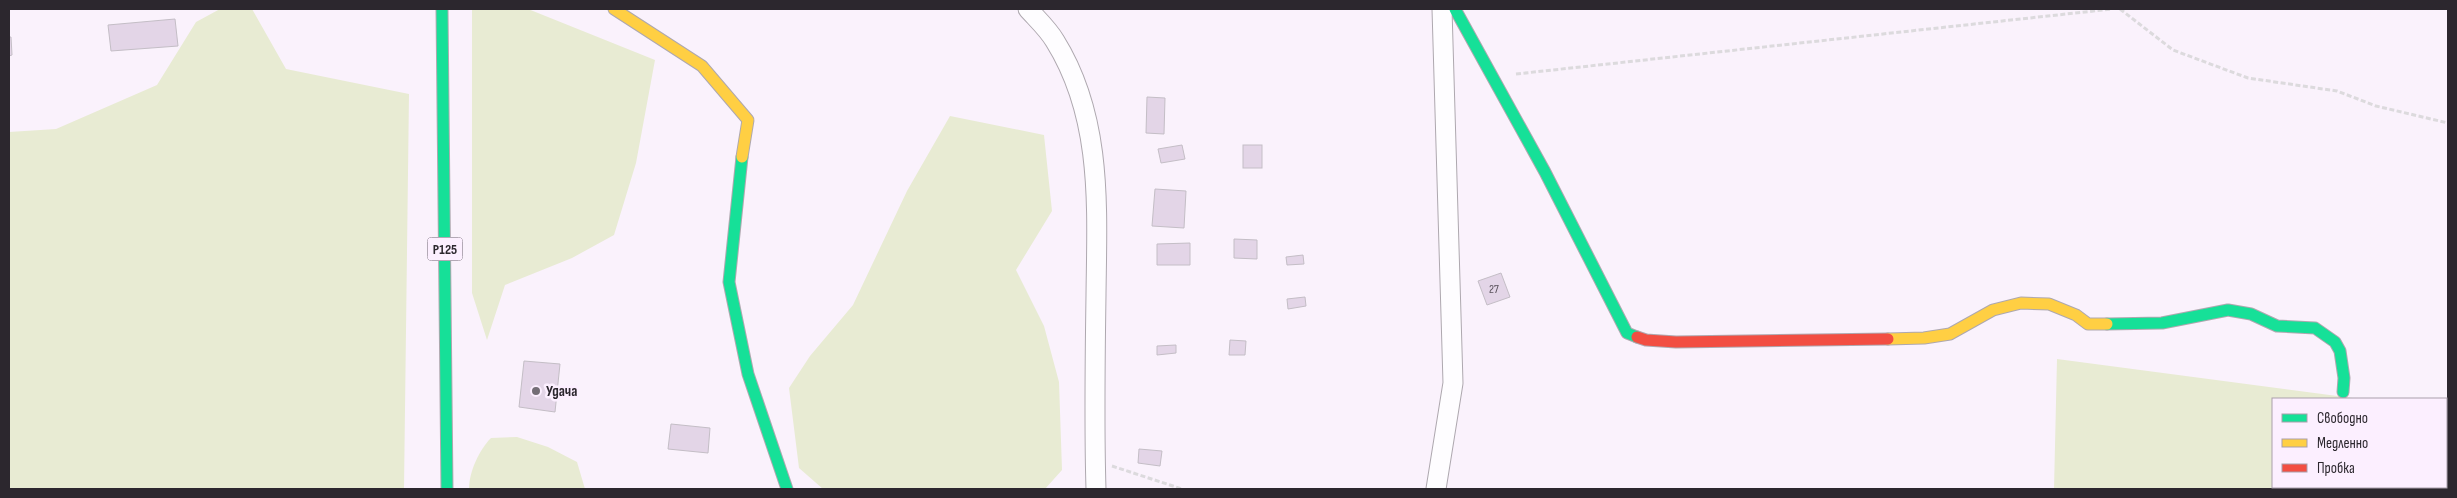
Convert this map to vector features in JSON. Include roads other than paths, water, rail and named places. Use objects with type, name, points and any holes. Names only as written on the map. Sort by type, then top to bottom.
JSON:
[{"type":"street","name":"Р125","points":[[442,9],[447,489]]},
{"type":"street","points":[[614,9],[702,66],[748,120],[737,190],[730,282],[748,374],[787,489]]},
{"type":"street","points":[[1028,9],[1054,39],[1071,70],[1084,105],[1093,143],[1097,186],[1096,489]]},
{"type":"street","points":[[1436,489],[1453,383],[1442,9]]},
{"type":"street","points":[[1455,9],[1545,172],[1627,332],[1646,340],[1676,342],[1924,338],[1954,334],[1996,309],[2035,302],[2058,305],[2080,317],[2088,324],[2184,321],[2228,310],[2239,311],[2277,326],[2315,328],[2327,335],[2335,342],[2340,351],[2343,370],[2343,392]]},
{"type":"place","name":"Удача","points":[[536,391]]}]
